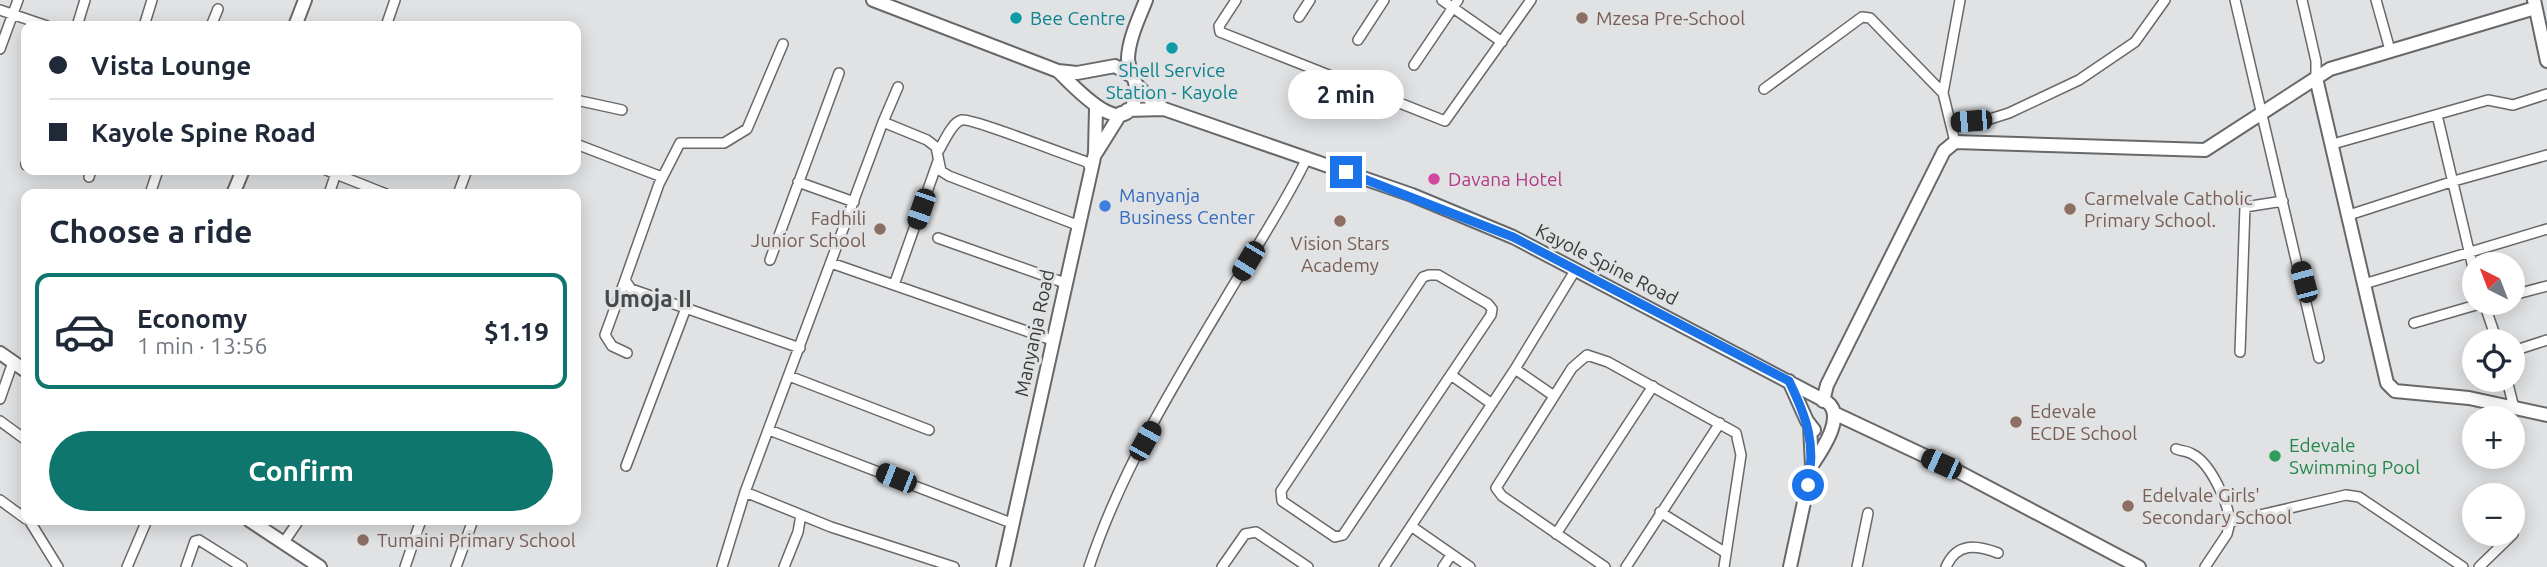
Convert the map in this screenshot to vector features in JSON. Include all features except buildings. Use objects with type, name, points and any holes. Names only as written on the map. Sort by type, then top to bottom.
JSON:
[{"type":"main road","points":[[297,21],[305,0]]},
{"type":"main road","points":[[873,0],[1058,71],[1094,105],[1108,114],[1164,109]]},
{"type":"main road","points":[[1095,153],[1136,99],[1135,81],[1128,57],[1132,37],[1146,0]]},
{"type":"main road","points":[[1812,465],[1808,421],[1810,407],[1822,401],[1827,385],[1944,151],[1955,142],[2193,152],[2214,147],[2330,69],[2534,4],[2547,61]]},
{"type":"main road","points":[[1094,105],[1090,84],[1132,37]]},
{"type":"main road","points":[[1058,71],[1122,68],[1142,93],[1164,109]]},
{"type":"main road","points":[[2316,78],[2390,387],[2402,392],[2469,398],[2505,406]]},
{"type":"main road","name":"Manyanja Road","points":[[1003,567],[1095,153],[1094,105]]},
{"type":"main road","name":"Kayole Spine Road","points":[[1164,109],[1453,211],[1576,269],[1822,401]]},
{"type":"main road","points":[[0,353],[21,368]]},
{"type":"main road","points":[[1789,381],[1808,421],[1821,431],[1829,429]]},
{"type":"main road","points":[[1790,567],[1812,465],[1829,429],[1835,423],[1836,414],[1832,405],[1822,401]]},
{"type":"main road","points":[[2525,410],[2547,415]]},
{"type":"main road","points":[[1836,414],[1957,471],[2139,567]]},
{"type":"main road","points":[[257,525],[320,567]]},
{"type":"street","points":[[0,49],[18,0]]},
{"type":"street","points":[[79,21],[85,0]]},
{"type":"street","points":[[146,21],[152,0]]},
{"type":"street","points":[[388,21],[395,0]]},
{"type":"street","points":[[1237,0],[1219,26],[1220,32],[1445,121],[1531,0]]},
{"type":"street","points":[[1299,17],[1310,0]]},
{"type":"street","points":[[1359,40],[1384,0]]},
{"type":"street","points":[[1441,0],[1455,4],[1502,42]]},
{"type":"street","points":[[1943,93],[1960,0]]},
{"type":"street","points":[[1952,122],[1990,119],[2009,113],[2079,80],[2135,42],[2165,0]]},
{"type":"street","points":[[2235,0],[2319,358]]},
{"type":"street","points":[[2302,0],[2316,61],[2316,78]]},
{"type":"street","points":[[2376,0],[2390,50]]},
{"type":"street","points":[[1414,65],[1455,4]]},
{"type":"street","points":[[213,21],[218,9]]},
{"type":"street","points":[[0,10],[32,21]]},
{"type":"street","points":[[1764,89],[1861,16],[1874,21],[1943,93],[1955,142]]},
{"type":"street","points":[[627,353],[612,346],[605,335],[662,177],[680,143],[724,143],[747,130],[783,44]]},
{"type":"street","points":[[770,260],[839,73]]},
{"type":"street","points":[[722,567],[745,492],[898,87]]},
{"type":"street","points":[[2333,144],[2488,100],[2513,105],[2547,94]]},
{"type":"street","points":[[581,101],[622,110]]},
{"type":"street","points":[[2437,115],[2470,251]]},
{"type":"street","points":[[894,285],[939,154],[957,122],[964,119],[990,126],[1034,145],[1087,162],[1091,169]]},
{"type":"street","points":[[883,122],[927,140],[939,154],[941,171],[949,176],[1077,225]]},
{"type":"street","points":[[581,146],[662,177]]},
{"type":"street","points":[[2349,215],[2547,155]]},
{"type":"street","points":[[1089,567],[1119,490],[1145,441],[1223,301],[1286,200],[1307,158]]},
{"type":"street","points":[[342,175],[374,189]]},
{"type":"street","points":[[798,182],[854,202]]},
{"type":"street","points":[[2240,352],[2245,207],[2283,201]]},
{"type":"street","points":[[2364,285],[2547,229]]},
{"type":"street","points":[[938,238],[1065,283]]},
{"type":"street","points":[[831,263],[1052,340]]},
{"type":"street","points":[[1384,567],[1515,369],[1576,269]]},
{"type":"street","points":[[1429,275],[1438,275],[1492,309],[1451,375],[1343,535],[1329,535],[1282,501],[1282,491],[1423,277],[1429,275]]},
{"type":"street","points":[[625,281],[631,289],[800,348]]},
{"type":"street","points":[[2525,292],[2547,286]]},
{"type":"street","points":[[626,466],[686,308]]},
{"type":"street","points":[[2414,323],[2462,309]]},
{"type":"street","points":[[2525,347],[2547,340]]},
{"type":"street","points":[[1605,567],[1502,496],[1496,488],[1554,396],[1580,358],[1587,355],[1595,356],[1653,386],[1736,433],[1741,455],[1724,567]]},
{"type":"street","points":[[0,399],[13,362]]},
{"type":"street","points":[[1515,369],[1554,396]]},
{"type":"street","points":[[1451,375],[1492,404]]},
{"type":"street","points":[[789,376],[929,430]]},
{"type":"street","points":[[1556,534],[1653,386]]},
{"type":"street","points":[[0,421],[21,436]]},
{"type":"street","points":[[1626,567],[1720,423]]},
{"type":"street","points":[[769,430],[1006,521]]},
{"type":"street","points":[[2176,449],[2194,454],[2204,464],[2220,489],[2230,523],[2227,534],[2205,567]]},
{"type":"street","points":[[745,492],[802,515],[954,567]]},
{"type":"street","points":[[2230,523],[2337,496],[2359,497],[2463,567]]},
{"type":"street","points":[[0,500],[21,515]]},
{"type":"street","points":[[1660,512],[1726,552]]},
{"type":"street","points":[[1857,567],[1868,513]]},
{"type":"street","points":[[784,567],[802,515]]},
{"type":"street","points":[[31,525],[58,567]]},
{"type":"street","points":[[127,567],[145,525]]},
{"type":"street","points":[[284,542],[296,525]]},
{"type":"street","points":[[405,567],[419,525]]},
{"type":"street","points":[[456,567],[471,525]]},
{"type":"street","points":[[1411,526],[1471,567]]},
{"type":"street","points":[[1222,567],[1250,531],[1256,532],[1308,567]]},
{"type":"street","points":[[186,567],[195,541],[199,540],[242,567]]},
{"type":"street","points":[[1946,567],[1950,557],[1964,547],[1976,545],[1998,553]]},
{"type":"street","points":[[2479,567],[2499,546]]},
{"type":"street","points":[[1443,567],[1451,555]]},
{"type":"place","name":"Bee Centre","points":[[1016,18]]},
{"type":"place","name":"Mzesa Pre-School","points":[[1582,18]]},
{"type":"place","name":"Shell Service Station - Kayole","points":[[1172,48]]},
{"type":"place","name":"Davana Hotel","points":[[1434,179]]},
{"type":"place","name":"Manyanja Business Center","points":[[1105,206]]},
{"type":"place","name":"Carmelvale Catholic Primary School.","points":[[2070,209]]},
{"type":"place","name":"Vision Stars Academy","points":[[1340,221]]},
{"type":"place","name":"Fadhili Junior School","points":[[880,229]]},
{"type":"place","name":"Edevale ECDE School","points":[[2016,422]]},
{"type":"place","name":"Edevale Swimming Pool","points":[[2275,456]]},
{"type":"place","name":"Edelvale Girls' Secondary School","points":[[2128,506]]},
{"type":"place","name":"Tumaini Primary School","points":[[363,540]]},
{"type":"district","name":"Umoja II","points":[[648,299]]},
{"type":"route","points":[[1346,172],[1412,195],[1513,237],[1789,381],[1810,426],[1812,465],[1808,485]]}]
